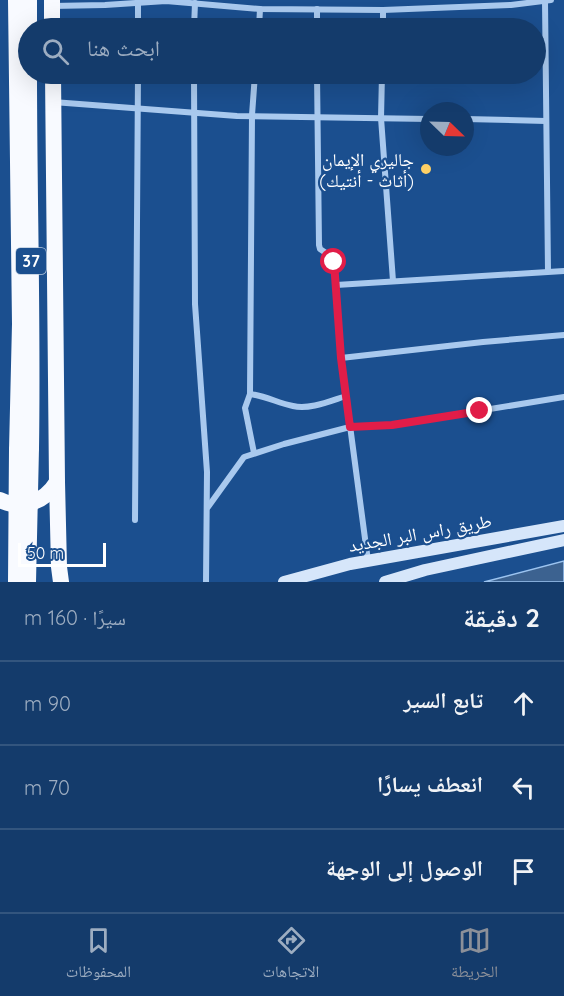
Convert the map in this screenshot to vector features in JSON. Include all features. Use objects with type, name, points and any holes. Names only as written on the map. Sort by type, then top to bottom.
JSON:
[{"type":"highway","name":"37","points":[[16,0],[20,324],[28,582]]},
{"type":"highway","points":[[29,0],[29,18]]},
{"type":"highway","name":"37","points":[[16,582],[33,324],[29,209],[29,84]]},
{"type":"highway","points":[[52,84],[57,482],[61,582]]},
{"type":"highway","points":[[0,500],[20,505],[33,503],[50,493],[57,482]]},
{"type":"main road","name":"طريق راس البر الجديد","points":[[284,582],[302,580],[332,568],[564,526]]},
{"type":"main road","name":"طريق راس البر الجديد","points":[[385,582],[425,570],[564,540]]},
{"type":"street","points":[[269,0],[269,9]]},
{"type":"street","points":[[326,0],[326,9]]},
{"type":"street","points":[[427,0],[427,8]]},
{"type":"street","points":[[52,3],[105,5],[166,1],[221,3],[260,9],[383,10],[511,5],[551,0]]},
{"type":"street","points":[[545,1],[545,18]]},
{"type":"street","points":[[138,2],[138,18]]},
{"type":"street","points":[[194,18],[195,3]]},
{"type":"street","points":[[260,9],[260,18]]},
{"type":"street","points":[[317,9],[317,18]]},
{"type":"street","points":[[383,10],[383,18]]},
{"type":"street","points":[[135,520],[138,84]]},
{"type":"street","points":[[194,84],[195,304],[207,472],[206,582]]},
{"type":"street","points":[[254,84],[252,115],[250,394],[245,408],[255,453]]},
{"type":"street","points":[[317,84],[319,245],[320,249],[332,257],[334,262],[341,358],[368,561]]},
{"type":"street","points":[[382,84],[381,118],[393,281]]},
{"type":"street","points":[[546,84],[548,271]]},
{"type":"street","points":[[53,102],[193,113],[420,119]]},
{"type":"street","points":[[474,120],[546,121]]},
{"type":"street","points":[[336,285],[564,270]]},
{"type":"street","points":[[341,358],[564,335]]},
{"type":"street","points":[[250,394],[262,395],[295,407],[316,405],[346,396]]},
{"type":"street","points":[[207,507],[244,456],[350,427],[392,425],[564,397]]},
{"type":"water","points":[[564,561],[564,582],[484,582]]},
{"type":"place","name":"جاليري الإيمان (أثاث - أنتيك)","points":[[426,169]]},
{"type":"route","points":[[334,262],[341,358],[350,427],[392,425],[480,411]]}]
